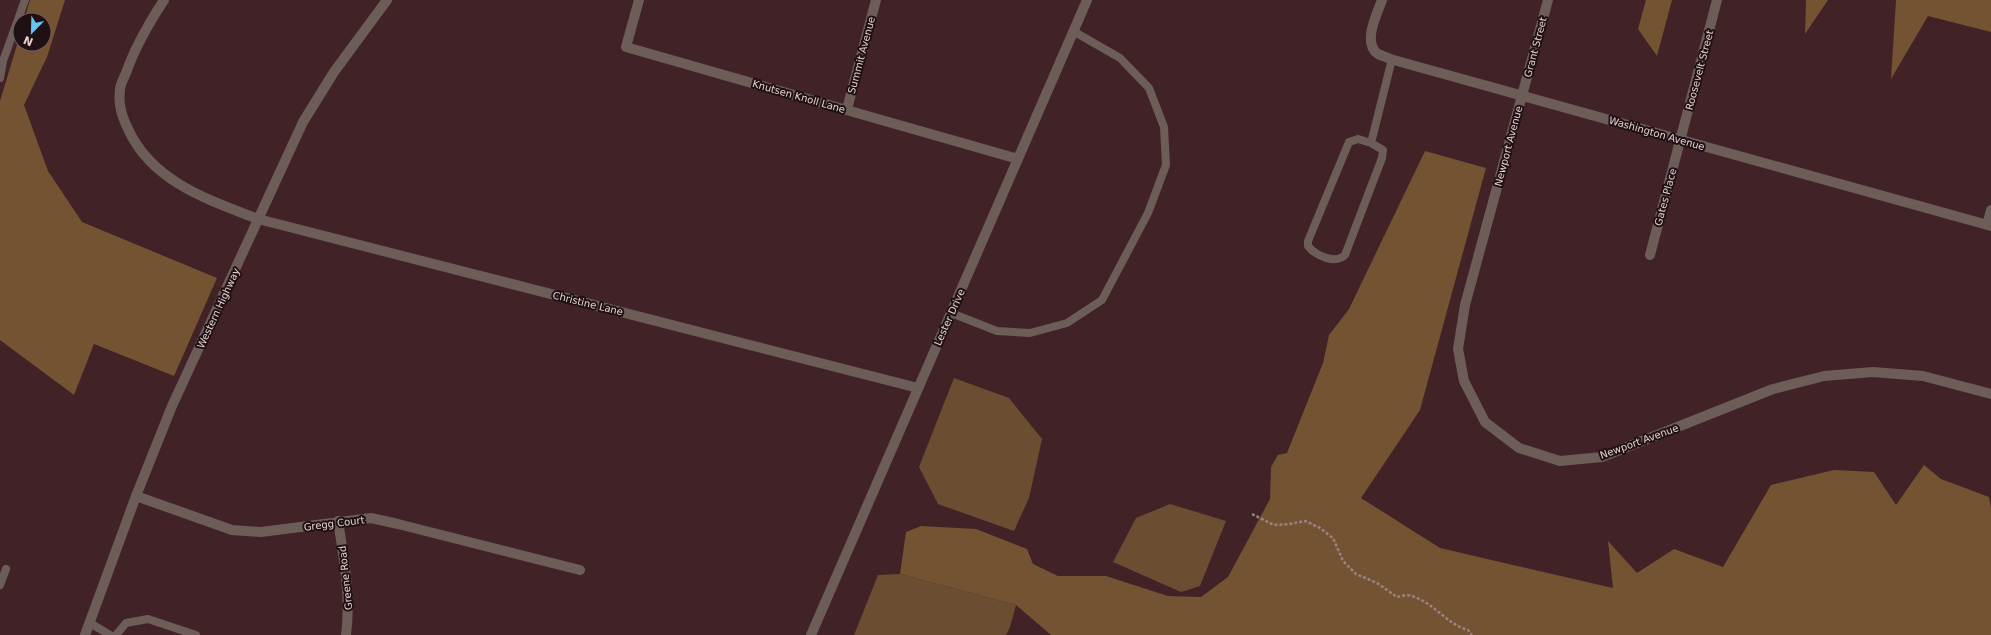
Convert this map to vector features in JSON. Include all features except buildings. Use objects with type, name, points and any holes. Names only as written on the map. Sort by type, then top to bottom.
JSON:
[{"type":"street","name":"Christine Lane","points":[[164,0],[151,20],[131,59],[120,89],[121,114],[136,146],[162,174],[202,197],[258,219],[918,388]]},
{"type":"street","name":"Western Highway","points":[[85,635],[136,496],[172,406],[303,122],[334,72],[387,0]]},
{"type":"street","name":"Knutsen Knoll Lane","points":[[639,0],[626,47],[1018,159]]},
{"type":"street","name":"Summit Avenue","points":[[847,109],[876,0]]},
{"type":"street","name":"Lester Drive","points":[[811,635],[1087,0]]},
{"type":"street","name":"Washington Avenue","points":[[1382,0],[1372,31],[1371,44],[1377,53],[1392,59],[1522,94],[1680,140],[1989,226]]},
{"type":"street","name":"Grant Street","points":[[1522,94],[1548,0]]},
{"type":"street","name":"Roosevelt Street","points":[[1680,140],[1717,0]]},
{"type":"street","name":"Newport Avenue","points":[[1522,94],[1464,305],[1458,348],[1464,381],[1485,422],[1519,448],[1560,461],[1602,456],[1773,389],[1824,376],[1873,372],[1922,376],[1991,394]]},
{"type":"street","name":"Gates Place","points":[[1650,255],[1680,140]]},
{"type":"street","points":[[1989,226],[1991,210]]},
{"type":"street","name":"Gregg Court","points":[[136,496],[232,530],[261,532],[370,518],[580,570]]},
{"type":"street","name":"Greene Road","points":[[338,521],[348,604],[346,635]]},
{"type":"lane","points":[[0,78],[3,62],[25,0]]},
{"type":"lane","points":[[951,313],[997,331],[1030,333],[1067,323],[1102,300],[1148,213],[1166,165],[1164,127],[1149,88],[1120,58],[1073,31]]},
{"type":"lane","points":[[1371,143],[1392,59]]},
{"type":"lane","points":[[1358,139],[1371,143],[1383,150],[1382,158],[1345,255],[1341,259],[1334,260],[1312,252],[1308,246],[1308,241],[1349,142],[1358,139]]},
{"type":"lane","points":[[0,585],[6,569]]},
{"type":"lane","points":[[116,635],[126,624],[148,619],[196,635]]},
{"type":"lane","points":[[90,623],[110,635]]},
{"type":"path","points":[[1252,514],[1263,521],[1274,525],[1305,521],[1320,528],[1333,538],[1343,561],[1356,574],[1377,583],[1397,597],[1411,595],[1418,598],[1438,609],[1458,627],[1468,630],[1472,635]]},
{"type":"shaded area","points":[[30,0],[65,0],[52,41],[52,12],[26,12]]},
{"type":"shaded area","points":[[1646,0],[1672,0],[1657,56],[1638,29]]},
{"type":"shaded area","points":[[1806,0],[1828,0],[1805,34]]},
{"type":"shaded area","points":[[1896,0],[1991,0],[1991,32],[1928,16],[1891,79]]},
{"type":"shaded area","points":[[15,52],[49,52],[24,105],[48,171],[82,222],[217,278],[174,376],[94,344],[74,395],[0,340],[0,101]]},
{"type":"shaded area","points":[[1425,151],[1486,168],[1420,410],[1361,498],[1440,548],[1613,588],[1608,541],[1637,573],[1674,549],[1723,567],[1771,485],[1834,470],[1874,472],[1896,505],[1924,465],[1941,479],[1989,497],[1991,509],[1991,635],[1051,635],[1016,605],[900,574],[906,532],[921,526],[976,529],[1027,549],[1033,564],[1058,576],[1106,576],[1168,596],[1201,597],[1228,577],[1270,499],[1271,467],[1278,455],[1287,453],[1323,363],[1329,335],[1349,309]]},
{"type":"shaded area","points":[[954,378],[1009,398],[1042,439],[1029,498],[1014,531],[938,504],[919,467]]},
{"type":"shaded area","points":[[1170,504],[1226,521],[1200,586],[1181,592],[1113,562],[1136,518]]},
{"type":"shaded area","points":[[900,574],[1016,605],[1010,627],[1006,635],[854,635],[878,575]]}]
